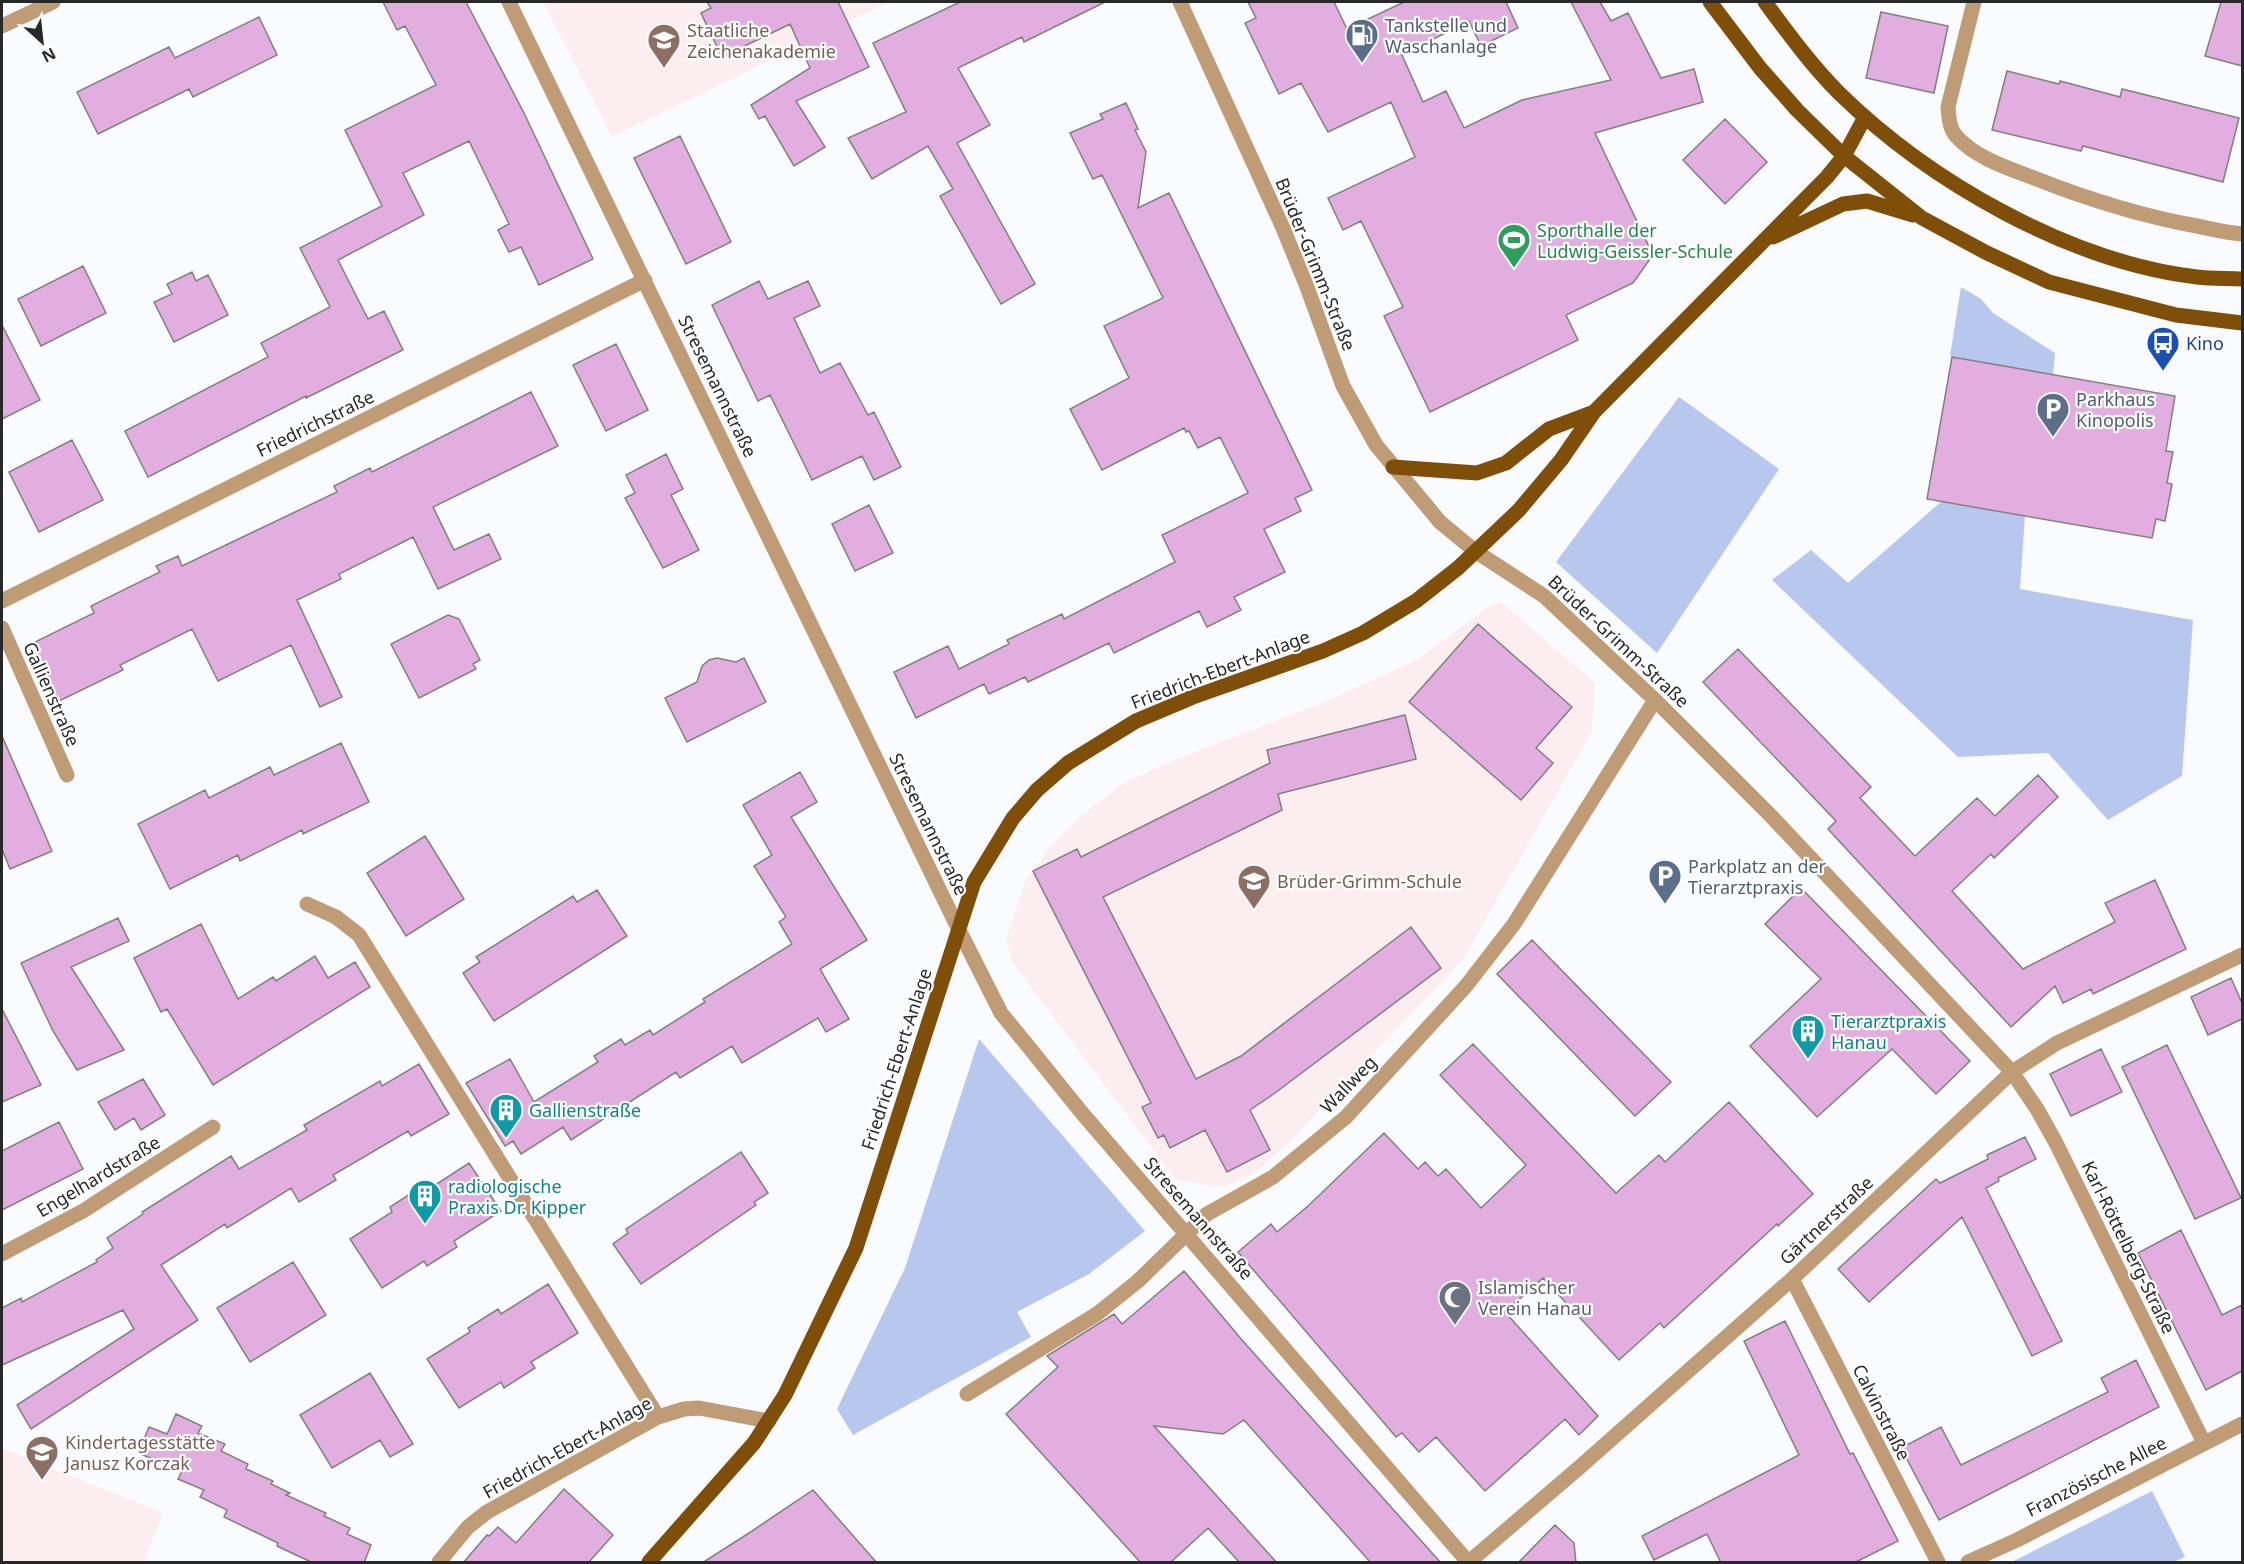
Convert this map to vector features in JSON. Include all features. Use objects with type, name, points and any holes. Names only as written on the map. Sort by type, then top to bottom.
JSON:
[{"type":"main road","points":[[1710,2],[1760,68],[1844,156],[1922,218],[1987,253],[2049,282],[2176,315],[2242,322]]},
{"type":"main road","points":[[1765,2],[1809,58],[1865,117],[1934,170],[1990,204],[2071,243],[2133,265],[2198,278],[2242,279]]},
{"type":"main road","name":"Friedrich-Ebert-Anlage","points":[[649,1563],[728,1474],[786,1395],[856,1248],[934,1010],[957,928],[974,882],[1013,818],[1037,790],[1068,763],[1136,721],[1193,697],[1323,651],[1363,633],[1416,601],[1475,551],[1538,489],[1594,412],[1827,177],[1844,156],[1865,117]]},
{"type":"main road","points":[[1763,242],[1843,204],[1868,201],[1922,218]]},
{"type":"main road","points":[[1393,467],[1477,473],[1506,463],[1550,429],[1594,412]]},
{"type":"street","points":[[2,26],[53,2]]},
{"type":"street","name":"Stresemannstraße","points":[[509,2],[957,928],[1001,1013],[1082,1113],[1468,1563]]},
{"type":"street","name":"Brüder-Grimm-Straße","points":[[1180,2],[1287,238],[1343,386],[1376,445],[1393,467],[1440,522],[1475,551],[1544,596],[1655,700],[1772,817],[2012,1072]]},
{"type":"street","points":[[1974,2],[1948,107],[1950,124],[1957,138],[2000,165],[2071,193],[2129,212],[2242,234]]},
{"type":"street","name":"Friedrichstraße","points":[[2,601],[645,280]]},
{"type":"street","name":"Gallienstraße","points":[[2,628],[67,775]]},
{"type":"street","name":"Wallweg","points":[[967,1394],[1097,1314],[1138,1281],[1207,1214],[1274,1177],[1346,1116],[1466,986],[1514,924],[1655,700]]},
{"type":"street","points":[[307,904],[336,917],[359,935],[658,1418]]},
{"type":"street","name":"Gärtnerstraße","points":[[1468,1563],[1581,1467],[1792,1279],[2012,1072],[2057,1044],[2242,955]]},
{"type":"street","name":"Karl-Röttelberg-Straße","points":[[2012,1072],[2056,1143],[2204,1443]]},
{"type":"street","name":"Engelhardstraße","points":[[2,1254],[83,1211],[213,1127]]},
{"type":"street","name":"Calvinstraße","points":[[1792,1279],[1938,1563]]},
{"type":"street","name":"Friedrich-Ebert-Anlage","points":[[439,1563],[468,1527],[488,1512],[658,1418],[684,1409],[699,1408],[769,1421]]},
{"type":"street","name":"Französische Allee","points":[[1968,1563],[2242,1424]]},
{"type":"shaded area","name":"Staatliche Zeichenakademie","points":[[543,2],[889,2],[612,137]]},
{"type":"shaded area","points":[[1961,287],[1981,299],[1993,313],[2055,353],[2053,375],[1950,356]]},
{"type":"shaded area","points":[[1679,397],[1779,469],[1657,653],[1556,562]]},
{"type":"shaded area","points":[[1942,501],[2025,515],[2020,589],[2193,620],[2182,776],[2108,820],[2048,753],[1958,757],[1772,580],[1811,550],[1848,583]]},
{"type":"shaded area","name":"Brüder-Grimm-Schule","points":[[1501,602],[1595,683],[1592,731],[1464,958],[1290,1141],[1256,1172],[1232,1184],[1213,1186],[1176,1180],[1013,963],[1006,940],[1026,879],[1051,846],[1080,817],[1124,783],[1170,762],[1327,701],[1417,660],[1485,609]]},
{"type":"shaded area","points":[[979,1039],[1145,1231],[1089,1274],[1017,1312],[1031,1337],[853,1435],[837,1409],[905,1268]]},
{"type":"shaded area","name":"Kindertagesstätte Janusz Korczak","points":[[2,1448],[163,1513],[144,1562],[2,1562]]},
{"type":"shaded area","points":[[2152,1491],[2185,1557],[2173,1562],[2012,1562]]},
{"type":"building","points":[[383,2],[466,2],[524,113],[593,259],[539,285],[521,247],[509,252],[498,230],[509,224],[469,141],[403,173],[424,215],[338,260],[368,319],[384,311],[403,350],[306,398],[306,396],[148,477],[125,431],[268,357],[261,343],[330,307],[300,248],[382,206],[345,130],[436,85],[405,26],[397,30]]},
{"type":"building","points":[[707,2],[838,2],[869,67],[796,101],[825,147],[794,166],[765,116],[759,119],[751,105],[810,68],[790,24],[722,57],[701,13],[711,8]]},
{"type":"building","points":[[960,2],[1105,2],[1024,42],[1022,37],[958,68],[990,125],[957,143],[1035,284],[1001,304],[940,196],[953,189],[928,146],[872,179],[848,138],[906,112],[873,43]]},
{"type":"building","points":[[1248,2],[1334,2],[1347,29],[1404,2],[1506,2],[1518,28],[1481,46],[1469,21],[1402,55],[1423,102],[1446,91],[1464,128],[1522,100],[1611,80],[1571,2],[1600,2],[1611,21],[1628,13],[1661,78],[1694,69],[1703,102],[1595,133],[1653,255],[1633,283],[1566,315],[1578,340],[1430,412],[1384,316],[1403,307],[1361,221],[1343,230],[1328,198],[1415,157],[1391,102],[1328,132],[1301,83],[1279,94],[1245,23],[1256,18]]},
{"type":"building","points":[[2221,2],[2242,2],[2242,66],[2205,56]]},
{"type":"building","points":[[1881,12],[1948,26],[1934,93],[1866,78]]},
{"type":"building","points":[[259,17],[277,55],[193,97],[189,89],[98,134],[77,92],[169,47],[175,58]]},
{"type":"building","points":[[2007,71],[2059,84],[2060,81],[2120,97],[2122,89],[2239,118],[2223,182],[2083,146],[2081,151],[1992,130]]},
{"type":"building","points":[[1126,103],[1138,129],[1135,130],[1146,152],[1138,208],[1169,193],[1312,490],[1295,498],[1301,511],[1264,529],[1285,572],[1234,597],[1241,610],[1207,627],[1199,611],[1114,653],[1109,643],[1028,682],[1025,677],[989,694],[984,684],[916,718],[894,672],[948,646],[959,669],[1009,644],[1007,640],[1062,614],[1064,619],[1175,562],[1162,535],[1248,493],[1220,437],[1198,448],[1189,431],[1186,432],[1184,428],[1102,470],[1070,409],[1129,378],[1104,326],[1163,298],[1102,175],[1093,179],[1070,133],[1103,119],[1100,114]]},
{"type":"building","points":[[1725,119],[1767,162],[1725,204],[1683,160]]},
{"type":"building","points":[[680,136],[731,242],[686,264],[634,158]]},
{"type":"building","points":[[83,266],[106,313],[41,346],[18,299]]},
{"type":"building","points":[[192,272],[196,281],[208,275],[228,315],[174,342],[154,302],[172,294],[167,284]]},
{"type":"building","points":[[759,281],[768,299],[808,281],[820,306],[794,318],[820,373],[840,363],[868,415],[874,412],[901,467],[874,480],[862,456],[812,480],[770,395],[758,401],[712,305]]},
{"type":"building","points":[[2,325],[40,400],[2,419]]},
{"type":"building","points":[[616,344],[648,410],[606,431],[573,365]]},
{"type":"building","name":"Parkhaus Kinopolis","points":[[1952,357],[2175,396],[2166,451],[2173,452],[2167,483],[2172,484],[2165,521],[2156,519],[2152,538],[1927,499]]},
{"type":"building","points":[[531,392],[558,446],[433,507],[454,550],[489,534],[501,559],[438,589],[413,537],[339,574],[341,579],[297,600],[342,697],[320,707],[291,645],[218,681],[192,629],[120,665],[123,670],[57,702],[29,645],[94,613],[91,606],[160,572],[156,566],[178,556],[182,566],[337,492],[334,486],[370,468],[372,472]]},
{"type":"building","points":[[72,440],[103,500],[39,532],[9,472]]},
{"type":"building","points":[[666,454],[683,489],[671,495],[699,550],[663,568],[625,498],[635,493],[626,475]]},
{"type":"building","points":[[869,505],[893,553],[855,571],[832,524]]},
{"type":"building","points":[[448,615],[459,619],[480,660],[473,664],[476,669],[419,698],[391,644]]},
{"type":"building","points":[[1478,624],[1572,707],[1536,748],[1553,763],[1521,800],[1409,702]]},
{"type":"building","points":[[1738,649],[1871,787],[1860,798],[1915,856],[1977,798],[1995,816],[2038,775],[2058,797],[1994,858],[1991,854],[1952,891],[2023,969],[2115,922],[2105,903],[2155,880],[2186,949],[2093,994],[2091,989],[2063,1003],[2055,986],[2011,1027],[1828,829],[1836,821],[1703,682]]},
{"type":"building","points":[[717,658],[736,662],[744,658],[766,702],[687,742],[665,698],[697,682],[702,666],[709,660]]},
{"type":"building","points":[[1405,715],[1416,759],[1278,794],[1282,810],[1103,897],[1196,1079],[1241,1056],[1411,927],[1441,968],[1250,1110],[1270,1150],[1227,1172],[1205,1130],[1170,1148],[1164,1135],[1158,1138],[1142,1107],[1151,1103],[1033,871],[1077,849],[1081,857],[1270,763],[1267,750]]},
{"type":"building","points":[[2,736],[52,851],[10,869],[2,849]]},
{"type":"building","points":[[341,743],[369,802],[303,834],[302,830],[240,861],[238,855],[170,889],[138,824],[205,790],[209,798],[270,767],[274,775]]},
{"type":"building","points":[[800,772],[817,802],[791,817],[867,940],[820,969],[849,1019],[826,1032],[818,1018],[742,1063],[732,1046],[680,1078],[676,1072],[571,1140],[563,1127],[521,1154],[513,1141],[505,1146],[466,1083],[510,1059],[534,1102],[598,1062],[594,1056],[621,1039],[625,1045],[650,1030],[653,1035],[705,1002],[703,999],[792,944],[779,922],[786,917],[754,866],[772,855],[743,805]]},
{"type":"building","points":[[425,836],[464,899],[406,936],[367,873]]},
{"type":"building","points":[[1801,888],[1970,1061],[1936,1094],[1892,1049],[1817,1117],[1750,1046],[1821,979],[1765,924]]},
{"type":"building","points":[[597,890],[627,936],[494,1021],[463,973],[480,962],[476,957],[573,896],[577,902]]},
{"type":"building","points":[[118,918],[129,941],[71,967],[124,1050],[77,1070],[53,1031],[21,963]]},
{"type":"building","points":[[201,924],[238,999],[273,977],[276,981],[315,956],[328,978],[355,962],[370,987],[213,1085],[167,1009],[161,1012],[134,958]]},
{"type":"building","points":[[1532,940],[1671,1082],[1635,1116],[1497,974]]},
{"type":"building","points":[[2231,978],[2242,1003],[2242,1019],[2208,1035],[2191,997]]},
{"type":"building","points":[[2,1009],[41,1085],[2,1102]]},
{"type":"building","points":[[1473,1044],[1616,1193],[1659,1155],[1665,1162],[1729,1102],[1813,1194],[1664,1328],[1660,1323],[1619,1360],[1543,1278],[1505,1312],[1598,1416],[1579,1435],[1565,1419],[1485,1491],[1436,1437],[1419,1452],[1402,1433],[1396,1437],[1238,1252],[1271,1224],[1277,1232],[1308,1206],[1384,1133],[1418,1169],[1425,1162],[1438,1176],[1446,1169],[1481,1208],[1526,1165],[1440,1075]]},
{"type":"building","points":[[2167,1045],[2241,1198],[2195,1219],[2122,1067]]},
{"type":"building","points":[[2101,1049],[2122,1092],[2071,1116],[2050,1074]]},
{"type":"building","points":[[419,1064],[449,1114],[411,1136],[408,1131],[333,1175],[336,1180],[299,1202],[291,1188],[227,1228],[225,1224],[161,1265],[198,1320],[31,1429],[17,1405],[134,1329],[123,1310],[2,1365],[2,1308],[21,1298],[22,1302],[97,1262],[96,1260],[113,1248],[107,1238],[143,1214],[142,1212],[231,1156],[239,1169],[307,1130],[304,1125],[380,1081],[382,1086]]},
{"type":"building","points":[[143,1079],[165,1115],[141,1130],[134,1118],[115,1130],[98,1102]]},
{"type":"building","points":[[59,1122],[83,1169],[2,1210],[2,1151]]},
{"type":"building","points":[[2025,1137],[2036,1159],[1998,1178],[1999,1181],[1986,1188],[2062,1341],[2032,1356],[1962,1217],[1869,1302],[1838,1269],[1936,1179],[1940,1183],[1988,1159],[1987,1155]]},
{"type":"building","points":[[741,1152],[768,1193],[754,1202],[756,1205],[641,1284],[613,1244],[628,1233],[626,1229]]},
{"type":"building","name":"radiologische Praxis Dr. Kipper","points":[[469,1163],[501,1211],[454,1241],[457,1247],[427,1266],[424,1261],[382,1288],[350,1239],[392,1212],[390,1207],[419,1188],[423,1193]]},
{"type":"building","points":[[2181,1230],[2222,1315],[2242,1305],[2242,1371],[2206,1390],[2138,1253]]},
{"type":"building","points":[[293,1262],[326,1315],[250,1362],[217,1308]]},
{"type":"building","points":[[1184,1271],[1242,1340],[1441,1563],[1371,1563],[1244,1420],[1223,1434],[1154,1426],[1277,1563],[1240,1563],[1208,1528],[1170,1563],[1141,1563],[1006,1414],[1058,1367],[1047,1356],[1114,1314],[1122,1324]]},
{"type":"building","points":[[548,1284],[578,1333],[531,1362],[535,1368],[504,1388],[501,1382],[459,1408],[427,1359],[470,1332],[468,1328],[498,1309],[501,1314]]},
{"type":"building","points":[[1785,1321],[1850,1454],[1853,1453],[1898,1541],[1854,1563],[1721,1563],[1707,1534],[1654,1560],[1642,1536],[1799,1455],[1744,1341]]},
{"type":"building","points":[[2136,1360],[2159,1407],[1939,1520],[1901,1448],[1941,1427],[1961,1465],[2108,1392],[2101,1378]]},
{"type":"building","points":[[370,1373],[413,1444],[390,1457],[380,1440],[332,1468],[300,1415]]},
{"type":"building","points":[[176,1414],[202,1426],[198,1433],[225,1444],[221,1451],[248,1464],[246,1469],[273,1481],[271,1484],[290,1493],[286,1495],[326,1513],[324,1516],[350,1528],[347,1534],[371,1545],[364,1563],[313,1563],[277,1546],[278,1543],[224,1517],[227,1510],[200,1497],[204,1490],[178,1479],[182,1471],[138,1453],[149,1427],[167,1434]]},
{"type":"building","points":[[564,1489],[613,1535],[588,1563],[463,1563],[487,1535],[489,1536],[498,1527],[516,1543]]},
{"type":"building","points":[[813,1490],[877,1563],[702,1563],[749,1533]]},
{"type":"building","points":[[1555,1525],[1574,1543],[1576,1563],[1518,1563]]},
{"type":"place","name":"Tankstelle und Waschanlage","points":[[1362,64]]},
{"type":"place","name":"Staatliche Zeichenakademie","points":[[664,69]]},
{"type":"place","name":"Sporthalle der Ludwig-Geissler-Schule","points":[[1514,269]]},
{"type":"place","name":"Kino","points":[[2163,372]]},
{"type":"place","name":"Parkhaus Kinopolis","points":[[2053,438]]},
{"type":"place","name":"Parkplatz an der Tierarztpraxis","points":[[1665,905]]},
{"type":"place","name":"Brüder-Grimm-Schule","points":[[1254,910]]},
{"type":"place","name":"Tierarztpraxis Hanau","points":[[1808,1060]]},
{"type":"place","name":"Gallienstraße","points":[[506,1139]]},
{"type":"place","name":"radiologische Praxis Dr. Kipper","points":[[425,1225]]},
{"type":"place","name":"Islamischer Verein Hanau","points":[[1455,1326]]},
{"type":"place","name":"Kindertagesstätte Janusz Korczak","points":[[42,1481]]}]
